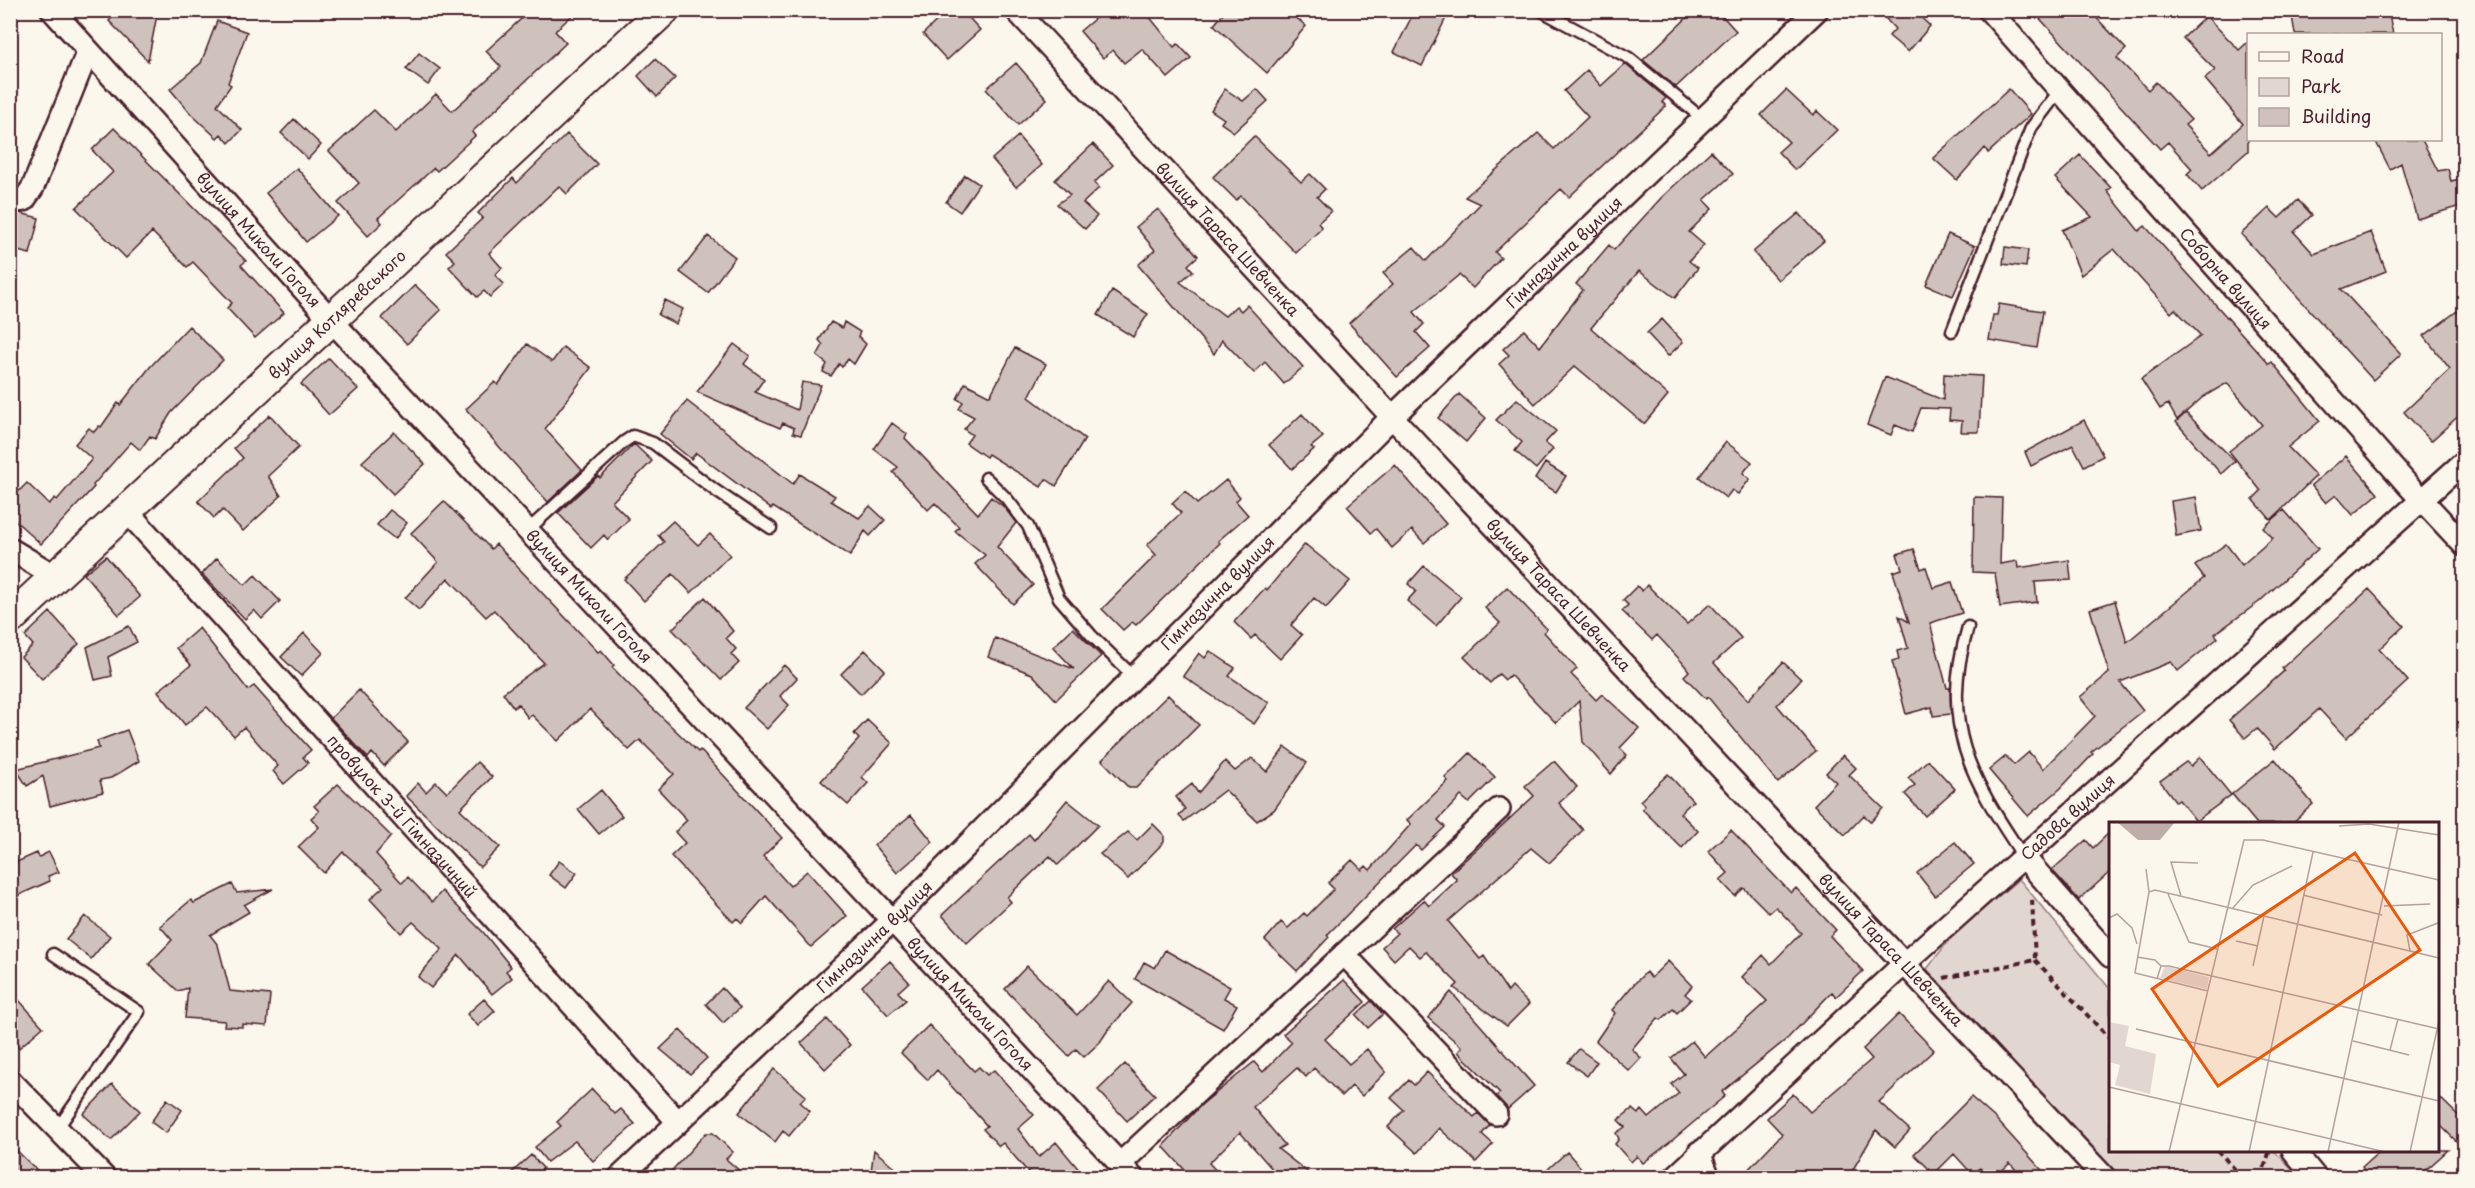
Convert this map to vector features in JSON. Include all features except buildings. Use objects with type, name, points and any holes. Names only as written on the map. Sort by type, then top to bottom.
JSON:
[{"type":"main road","name":"вулиця Котляревського","points":[[10,619],[664,10]]},
{"type":"street","name":"вулиця Миколи Гоголя","points":[[52,10],[332,321],[529,529],[1126,1171]]},
{"type":"street","name":"вулиця Тараса Шевченка","points":[[1016,10],[1392,417],[2105,1178]]},
{"type":"street","name":"Гімназична вулиця","points":[[619,1178],[893,920],[1392,417],[1817,10]]},
{"type":"street","name":"Соборна вулиця","points":[[1989,10],[2464,545]]},
{"type":"street","points":[[10,202],[24,200],[33,187],[88,51]]},
{"type":"street","name":"Садова вулиця","points":[[1674,1178],[1699,1152],[1905,963],[2027,861],[2464,462]]},
{"type":"street","name":"провулок 3-й Гімназичний","points":[[126,510],[678,1122]]},
{"type":"street","points":[[10,549],[55,576]]},
{"type":"street","points":[[1126,1171],[1344,954],[1499,809]]},
{"type":"street","points":[[2027,861],[2109,955]]},
{"type":"street","points":[[1344,954],[1496,1114]]},
{"type":"street","points":[[10,1080],[105,1178]]},
{"type":"street","points":[[1699,1152],[1709,1178]]},
{"type":"street","points":[[2295,1152],[2316,1178]]},
{"type":"lane","points":[[1540,10],[1629,58],[1703,119]]},
{"type":"lane","points":[[1952,331],[2031,128],[2060,90]]},
{"type":"lane","points":[[529,529],[633,436],[653,443],[716,491],[771,528]]},
{"type":"lane","points":[[986,478],[1007,499],[1028,526],[1059,598],[1091,635],[1134,677]]},
{"type":"lane","points":[[1968,627],[1960,657],[1956,690],[1969,765],[1986,802],[2027,861]]},
{"type":"lane","points":[[53,954],[139,1012],[57,1129]]},
{"type":"path","points":[[2027,861],[2035,960],[2109,1038]]},
{"type":"path","points":[[1923,982],[2035,960]]},
{"type":"path","points":[[2219,1152],[2243,1178]]},
{"type":"path","points":[[2261,1178],[2269,1152]]},
{"type":"green space","points":[[2019,879],[2109,988],[2109,1152],[2275,1152],[2301,1177],[2118,1177],[1927,969],[1953,935]]}]
